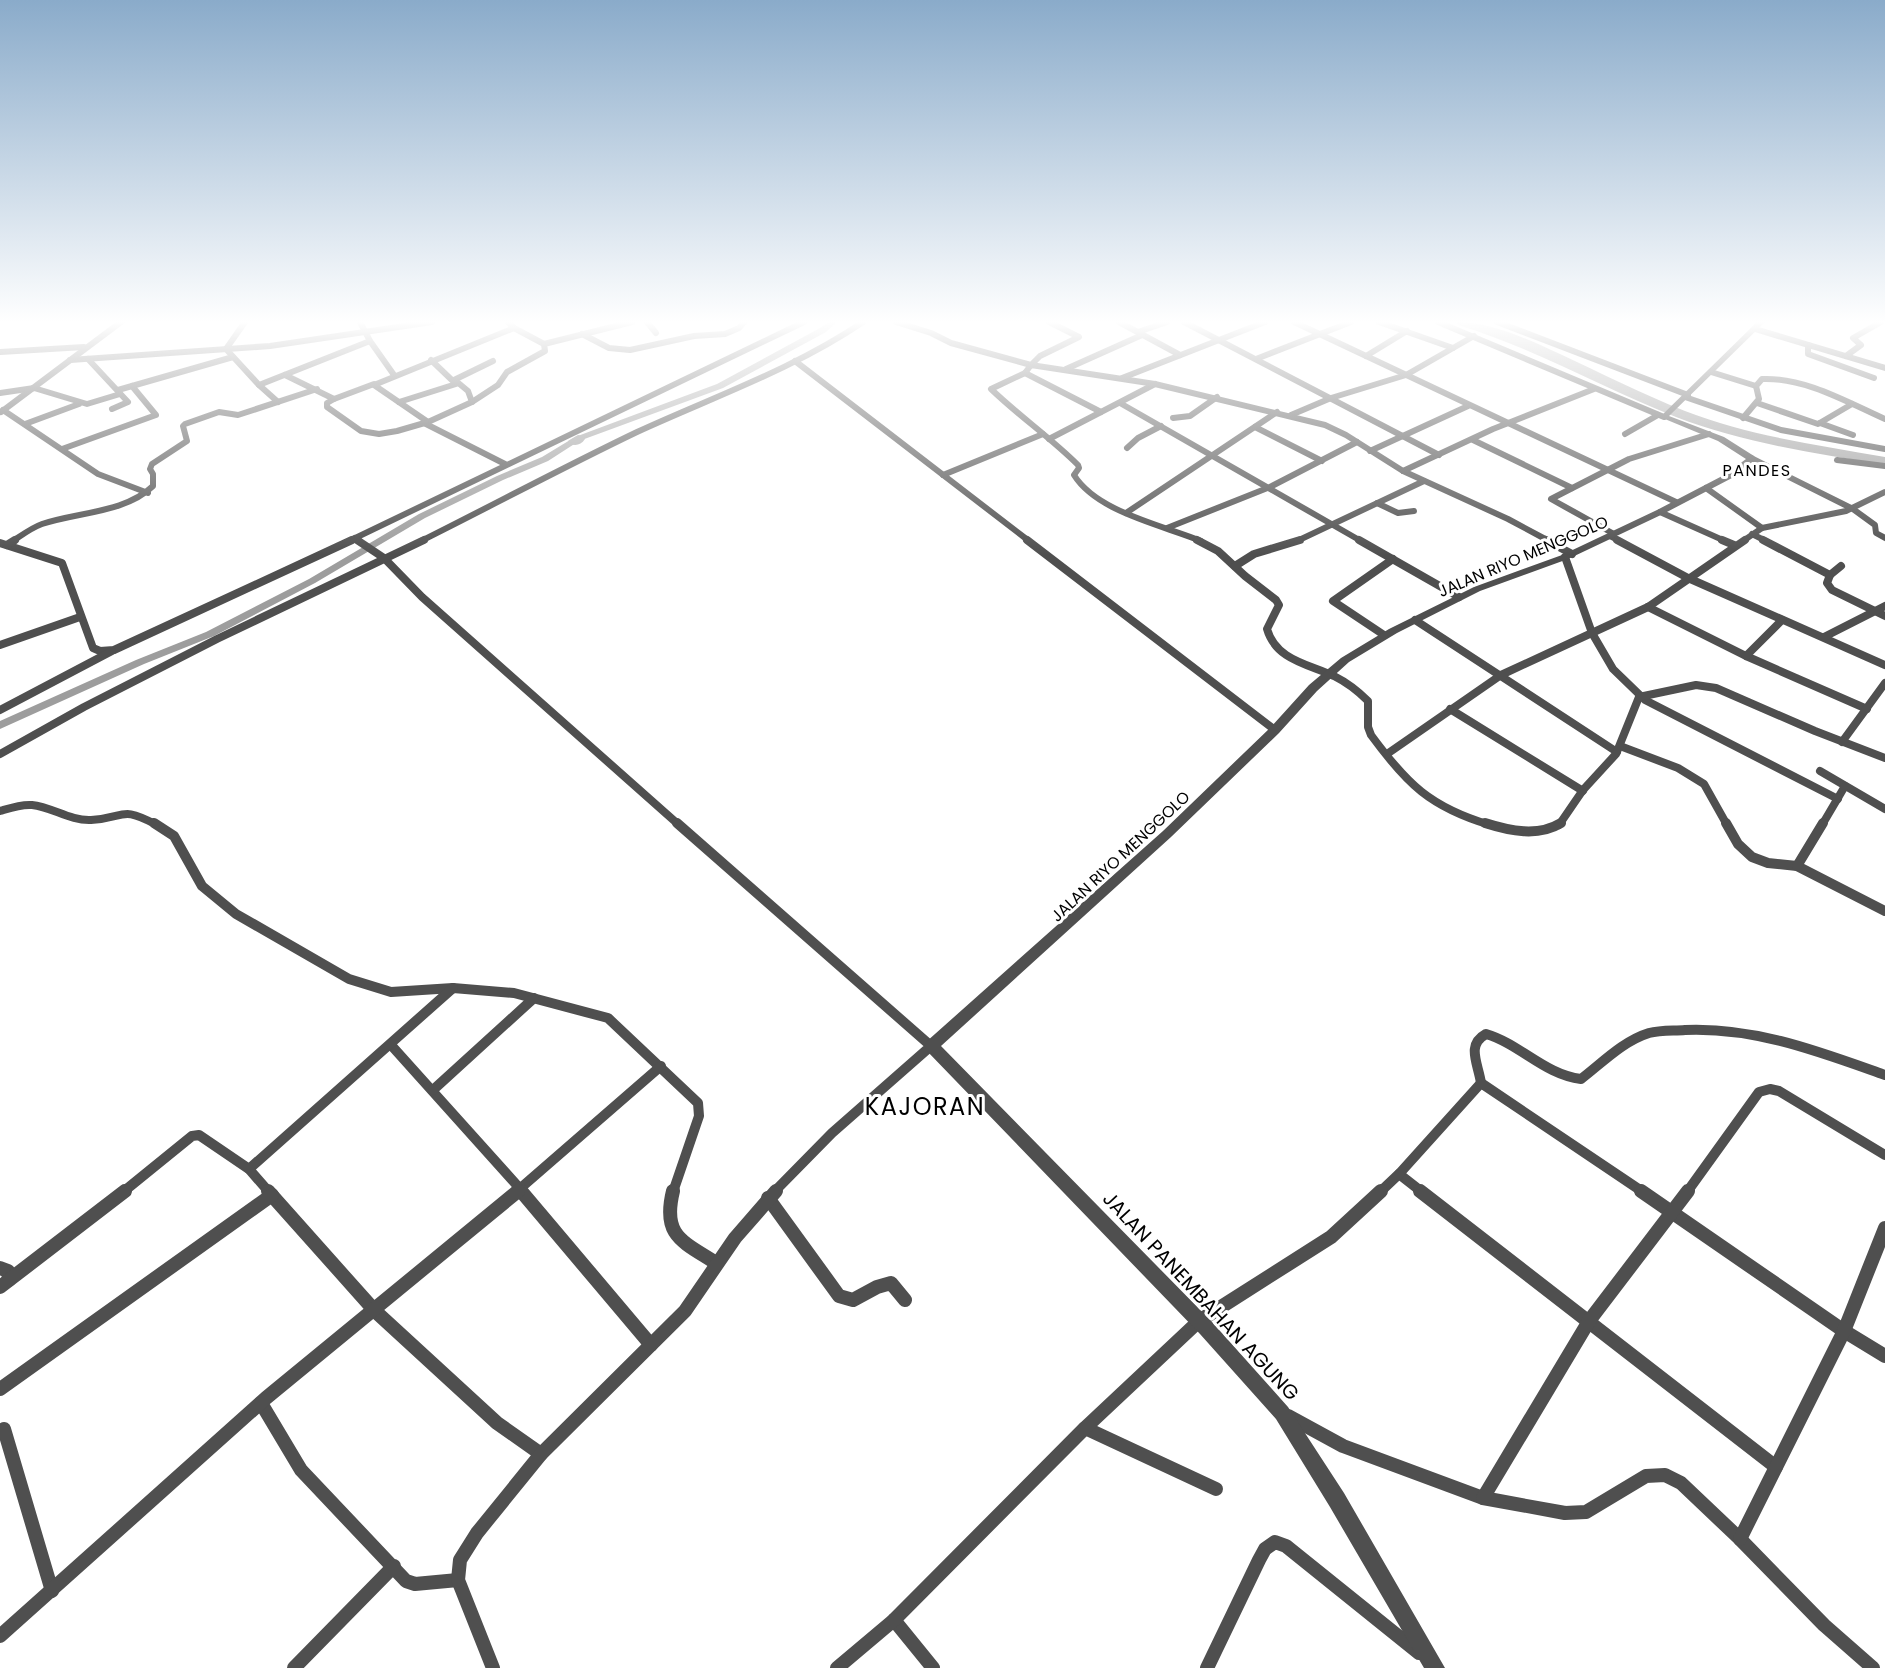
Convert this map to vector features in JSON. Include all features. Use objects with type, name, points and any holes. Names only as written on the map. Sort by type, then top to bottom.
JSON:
[{"type":"street","points":[[18,400],[2,411],[98,474],[148,493]]},
{"type":"street","points":[[70,400],[90,404],[100,400]]},
{"type":"street","points":[[112,409],[128,403],[125,400]]},
{"type":"street","points":[[62,449],[156,415],[143,400]]},
{"type":"street","points":[[4,544],[44,524],[128,501],[148,493],[153,486],[153,474],[150,469],[152,464],[187,441],[184,424],[219,412],[237,416],[284,400]]},
{"type":"street","points":[[333,400],[327,403],[327,407],[361,431],[387,433],[426,422],[476,400]]},
{"type":"street","points":[[396,400],[426,422],[505,464]]},
{"type":"street","points":[[399,402],[406,400]]},
{"type":"street","points":[[0,710],[114,650],[356,538],[638,400]]},
{"type":"street","points":[[0,754],[84,707],[217,639],[636,433],[709,400]]},
{"type":"street","points":[[845,400],[1275,730]]},
{"type":"street","points":[[1002,400],[1079,467],[1074,475],[1078,484],[1126,513],[1214,547],[1278,602],[1279,605],[1267,629],[1273,642],[1296,662],[1329,674],[1354,689],[1368,701],[1368,727],[1416,789],[1433,800],[1472,818],[1521,831],[1540,833],[1561,823],[1583,791],[1619,749],[1633,708],[1641,696],[1696,685],[1716,688],[1885,758]]},
{"type":"street","points":[[1077,400],[1101,412]]},
{"type":"street","points":[[943,476],[1046,436],[1126,400]]},
{"type":"street","points":[[1173,418],[1190,416],[1213,400]]},
{"type":"street","points":[[1228,400],[1333,428],[1403,471],[1508,519],[1568,555],[1592,633],[1613,669],[1647,702],[1838,799]]},
{"type":"street","points":[[1291,415],[1327,400]]},
{"type":"street","points":[[1335,400],[1439,455]]},
{"type":"street","points":[[1456,400],[1510,423],[1676,502]]},
{"type":"street","points":[[1403,471],[1567,400]]},
{"type":"street","points":[[1621,400],[1737,447],[1751,458],[1853,509],[1874,524],[1876,534],[1885,538]]},
{"type":"street","points":[[1625,434],[1662,416],[1683,400]]},
{"type":"street","points":[[1697,400],[1743,418],[1800,434],[1885,449]]},
{"type":"street","points":[[1743,418],[1759,400]]},
{"type":"street","points":[[1839,400],[1884,418]]},
{"type":"street","points":[[25,424],[80,403]]},
{"type":"street","points":[[1120,403],[1459,597]]},
{"type":"street","points":[[1757,403],[1853,435]]},
{"type":"street","points":[[1820,423],[1852,404]]},
{"type":"street","points":[[1370,452],[1468,406]]},
{"type":"street","points":[[1126,513],[1277,412]]},
{"type":"street","points":[[1127,448],[1138,438],[1161,426]]},
{"type":"street","points":[[1255,427],[1322,461]]},
{"type":"street","points":[[1708,434],[1629,459],[1551,500],[1688,578],[1885,665]]},
{"type":"street","points":[[1473,440],[1572,488]]},
{"type":"street","points":[[1167,528],[1270,487],[1357,442]]},
{"type":"street","name":"JALAN RIYO MENGGOLO","points":[[931,1046],[1167,834],[1345,660],[1384,635],[1459,597],[1498,580],[1568,555],[1660,512],[1734,472],[1751,458]]},
{"type":"street","points":[[1837,460],[1885,466]]},
{"type":"street","points":[[1235,566],[1254,554],[1287,545],[1334,525],[1424,481]]},
{"type":"street","points":[[1706,488],[1762,528]]},
{"type":"street","points":[[1387,754],[1501,675],[1648,607],[1734,545],[1762,528],[1853,509],[1881,498],[1885,492]]},
{"type":"street","points":[[1377,503],[1398,513],[1414,511]]},
{"type":"street","points":[[1660,512],[1734,545]]},
{"type":"street","points":[[1752,534],[1830,574]]},
{"type":"street","points":[[356,538],[384,558],[422,597],[526,690],[931,1046],[814,1148],[768,1198],[716,1263],[697,1297],[541,1454],[477,1533],[460,1560],[458,1580],[493,1668]]},
{"type":"street","points":[[4,544],[62,563],[93,648],[100,651],[114,650]]},
{"type":"street","points":[[1384,635],[1333,601],[1393,559]]},
{"type":"street","points":[[1841,567],[1830,574],[1827,583],[1832,590],[1885,616]]},
{"type":"street","points":[[1824,637],[1885,606]]},
{"type":"street","points":[[1648,607],[1746,656],[1867,709]]},
{"type":"street","points":[[0,645],[80,617]]},
{"type":"street","points":[[1414,620],[1619,749],[1678,768],[1704,784],[1738,844],[1747,854],[1768,863],[1797,866],[1885,911]]},
{"type":"street","points":[[1746,656],[1782,620]]},
{"type":"street","points":[[1842,742],[1885,683]]},
{"type":"street","points":[[1450,709],[1583,791]]},
{"type":"street","points":[[1820,771],[1885,809]]},
{"type":"street","points":[[1797,866],[1845,786]]},
{"type":"street","points":[[0,812],[16,806],[33,805],[65,816],[90,820],[125,812],[135,813],[174,836],[202,886],[236,914],[349,980],[391,992],[453,988],[514,993],[608,1018],[696,1100],[700,1111],[670,1198],[668,1219],[681,1238],[716,1263]]},
{"type":"street","points":[[249,1169],[453,988]]},
{"type":"street","points":[[433,1090],[534,998]]},
{"type":"street","points":[[1885,1075],[1809,1047],[1767,1035],[1702,1030],[1649,1033],[1629,1043],[1581,1079],[1574,1080],[1500,1036],[1486,1034],[1477,1039],[1473,1047],[1478,1059],[1481,1083],[1844,1331],[1885,1356]]},
{"type":"street","points":[[391,1045],[520,1189],[651,1345]]},
{"type":"street","name":"JALAN PANEMBAHAN AGUNG","points":[[931,1046],[1202,1324],[1282,1413],[1337,1500],[1434,1666]]},
{"type":"street","points":[[0,1636],[261,1403],[520,1189],[661,1066]]},
{"type":"street","points":[[837,1668],[896,1623],[1085,1428],[1202,1324],[1331,1237],[1399,1174],[1481,1083]]},
{"type":"street","points":[[1483,1498],[1589,1321],[1673,1212],[1759,1092],[1773,1089],[1787,1095],[1885,1155]]},
{"type":"street","points":[[5,1284],[88,1221],[192,1136],[204,1137],[249,1169],[375,1311],[497,1423],[541,1454]]},
{"type":"street","points":[[1399,1174],[1776,1467]]},
{"type":"street","points":[[0,1389],[272,1195]]},
{"type":"street","points":[[768,1198],[839,1296],[849,1302],[855,1302],[882,1284],[891,1283],[905,1300]]},
{"type":"street","points":[[1740,1539],[1844,1331],[1885,1228]]},
{"type":"street","points":[[0,1268],[8,1271],[5,1284]]},
{"type":"street","points":[[261,1403],[301,1470],[410,1583],[458,1580]]},
{"type":"street","points":[[1282,1413],[1343,1446],[1483,1498],[1576,1514],[1586,1512],[1646,1476],[1665,1475],[1681,1483],[1740,1539],[1824,1625],[1872,1668]]},
{"type":"street","points":[[1085,1428],[1216,1489]]},
{"type":"street","points":[[4,1429],[52,1591]]},
{"type":"street","points":[[1207,1668],[1259,1560],[1271,1543],[1275,1542],[1286,1546],[1434,1666]]},
{"type":"street","points":[[294,1668],[394,1566]]},
{"type":"street","points":[[896,1623],[933,1668]]},
{"type":"waterway","points":[[578,439],[683,400]]},
{"type":"waterway","points":[[1647,400],[1681,414],[1731,430],[1885,461]]},
{"type":"waterway","points":[[0,725],[140,662],[210,634],[312,581],[422,516],[545,459],[575,441]]},
{"type":"district","name":"PANDES","points":[[1757,470]]},
{"type":"district","name":"KAJORAN","points":[[925,1107]]}]
